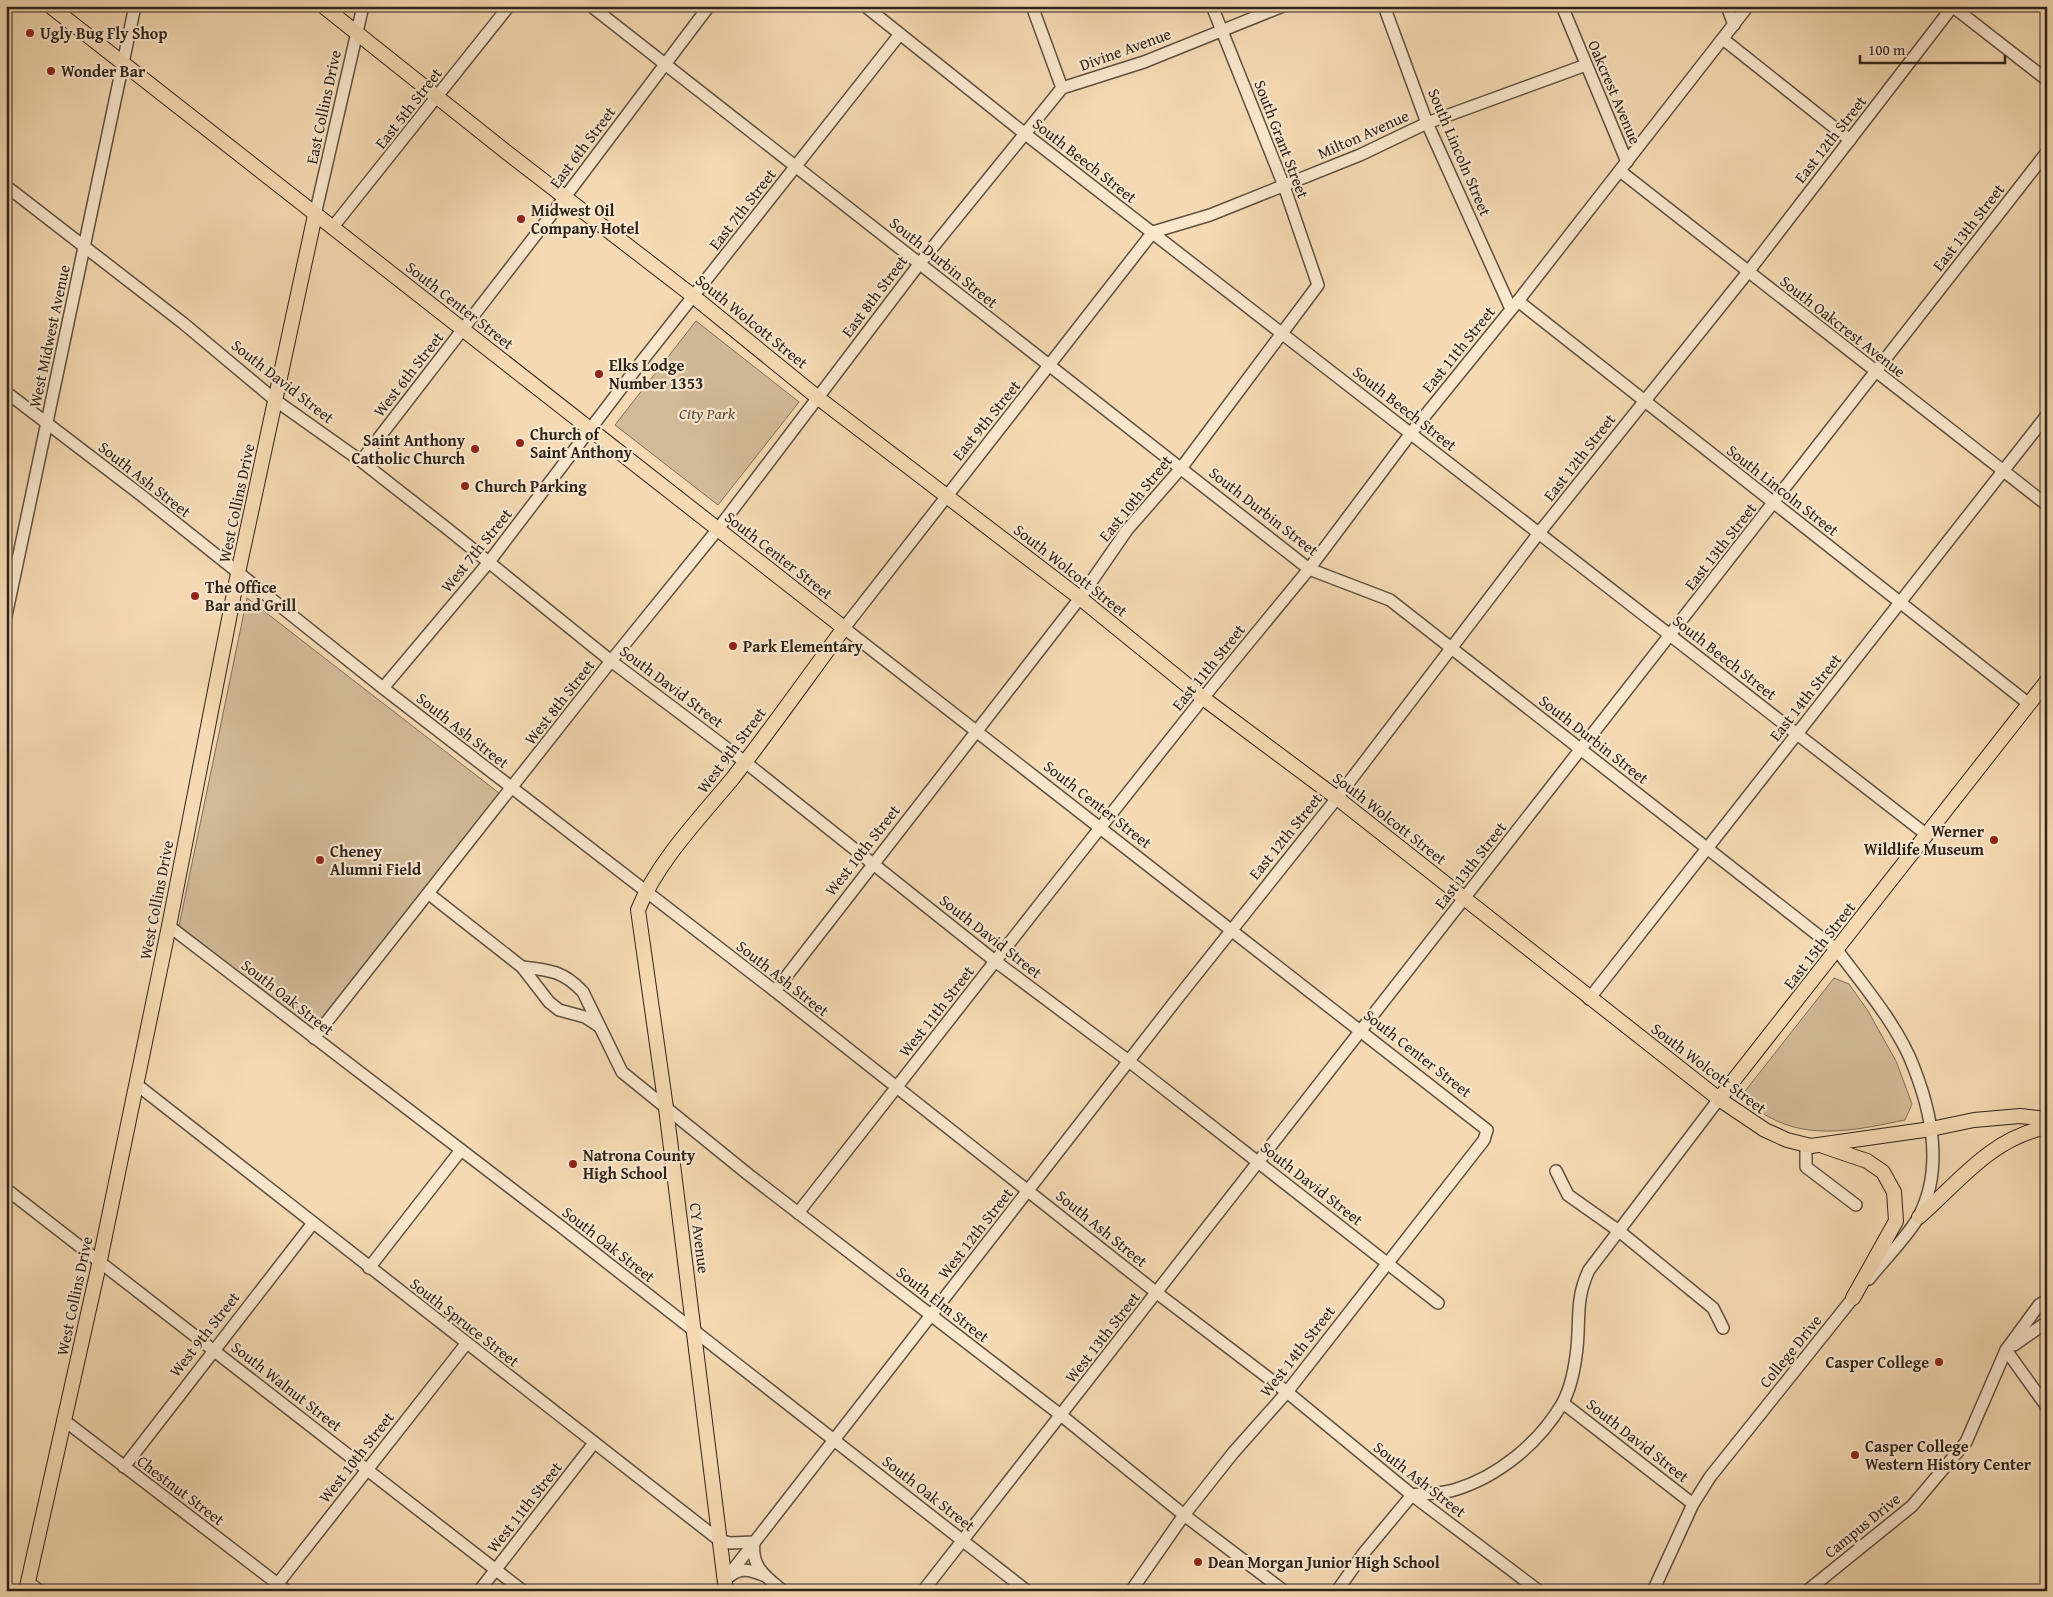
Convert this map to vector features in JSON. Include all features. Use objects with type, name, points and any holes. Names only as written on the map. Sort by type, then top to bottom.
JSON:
[{"type":"main road","name":"South Center Street","points":[[50,6],[844,628]]},
{"type":"main road","name":"South Wolcott Street","points":[[323,6],[694,296],[818,397],[1080,598],[1202,698],[1337,798],[1719,1100],[1764,1130],[1813,1145],[1931,1129],[1974,1120],[2020,1116],[2047,1118]]},
{"type":"main road","name":"West Collins Drive","points":[[27,1586],[100,1260],[169,926],[238,574],[316,215]]},
{"type":"main road","name":"West 9th Street","points":[[645,892],[746,762],[844,628]]},
{"type":"main road","name":"East 15th Street","points":[[1719,1100],[2047,681]]},
{"type":"main road","name":"CY Avenue","points":[[645,892],[638,910],[695,1332],[725,1585]]},
{"type":"main road","points":[[1919,1217],[1950,1190],[1974,1163],[1999,1145],[2047,1127]]},
{"type":"main road","points":[[1813,1145],[1867,1161],[1883,1172],[1894,1192],[1896,1221],[1853,1298]]},
{"type":"street","name":"West Midwest Avenue","points":[[6,616],[8,595],[85,246],[135,6]]},
{"type":"street","name":"East Collins Drive","points":[[316,215],[363,6]]},
{"type":"street","name":"East 5th Street","points":[[332,228],[508,6]]},
{"type":"street","name":"South Durbin Street","points":[[591,6],[664,65],[797,166],[1050,367],[1182,467],[1309,569],[1390,600],[1837,950],[1886,1016],[1914,1067],[1931,1129]]},
{"type":"street","name":"East 6th Street","points":[[463,330],[566,197],[709,6]]},
{"type":"street","name":"South Beech Street","points":[[865,6],[1024,133],[1927,835]]},
{"type":"street","points":[[1032,6],[1062,88]]},
{"type":"street","name":"South Grant Street","points":[[1212,6],[1284,186],[1318,285]]},
{"type":"street","name":"Divine Avenue","points":[[1062,88],[1144,62],[1283,6]]},
{"type":"street","name":"South Lincoln Street","points":[[1384,6],[1427,123],[1514,305],[1644,400],[2029,704]]},
{"type":"street","name":"Oakcrest Avenue","points":[[1562,6],[1627,162]]},
{"type":"street","points":[[1727,6],[1734,24]]},
{"type":"street","name":"East 11th Street","points":[[1100,830],[1202,698],[1309,569],[1411,434],[1620,172],[1748,6]]},
{"type":"street","points":[[1953,6],[2047,80]]},
{"type":"street","name":"East 12th Street","points":[[1232,929],[1337,798],[1539,533],[1748,272],[1953,6]]},
{"type":"street","name":"East 7th Street","points":[[591,428],[900,34]]},
{"type":"street","points":[[1723,39],[1850,140]]},
{"type":"street","name":"Milton Avenue","points":[[1153,232],[1210,215],[1360,155],[1427,123],[1586,65]]},
{"type":"street","name":"East 8th Street","points":[[718,529],[920,263],[1062,88]]},
{"type":"street","name":"East 13th Street","points":[[1362,1031],[2047,152]]},
{"type":"street","name":"South Oakcrest Avenue","points":[[1620,172],[2047,505]]},
{"type":"street","name":"South David Street","points":[[6,186],[210,345],[275,400],[361,461],[611,661],[746,762],[995,961],[1130,1062],[1438,1302]]},
{"type":"street","name":"East 9th Street","points":[[844,628],[946,495],[1050,367],[1153,232]]},
{"type":"street","name":"East 10th Street","points":[[977,730],[1080,598],[1127,530],[1182,467],[1281,332],[1318,285]]},
{"type":"street","name":"West 6th Street","points":[[361,461],[463,330]]},
{"type":"street","name":"South Ash Street","points":[[6,392],[383,688],[1029,1190],[1157,1293],[1287,1392],[1412,1495],[1539,1591]]},
{"type":"street","name":"East 14th Street","points":[[1589,999],[2047,415]]},
{"type":"street","name":"West 7th Street","points":[[383,688],[489,562],[591,428]]},
{"type":"street","name":"West 8th Street","points":[[314,1038],[611,661],[718,529]]},
{"type":"street","name":"South Center Street","points":[[844,628],[977,730],[1100,830],[1232,929],[1487,1130]]},
{"type":"street","name":"West 10th Street","points":[[774,991],[977,730]]},
{"type":"street","name":"West 11th Street","points":[[798,1213],[1100,830]]},
{"type":"street","points":[[428,894],[522,967],[548,1002],[559,1010],[585,1018],[600,1027]]},
{"type":"street","name":"South Oak Street","points":[[169,926],[461,1150],[1027,1591]]},
{"type":"street","name":"West 12th Street","points":[[725,1585],[754,1542],[1232,929]]},
{"type":"street","name":"South Elm Street","points":[[522,967],[553,970],[576,985],[583,992],[622,1072],[798,1213],[1062,1416],[1184,1515],[1284,1591]]},
{"type":"street","name":"West 13th Street","points":[[923,1591],[1362,1031]]},
{"type":"street","name":"South Spruce Street","points":[[136,1084],[719,1540]]},
{"type":"street","name":"East 15th Street","points":[[1412,1495],[1453,1491],[1507,1465],[1538,1435],[1562,1403],[1573,1374],[1577,1354],[1580,1292],[1589,1270],[1719,1100]]},
{"type":"street","name":"College Drive","points":[[1653,1591],[1694,1504],[1710,1476],[1919,1217],[1927,1193],[1934,1161],[1931,1129]]},
{"type":"street","name":"West 14th Street","points":[[1131,1591],[1184,1515],[1233,1453],[1287,1392],[1484,1140],[1487,1130]]},
{"type":"street","points":[[1813,1145],[1806,1166],[1856,1206]]},
{"type":"street","points":[[370,1268],[461,1150]]},
{"type":"street","points":[[1556,1171],[1568,1196],[1619,1231],[1713,1308],[1723,1328]]},
{"type":"street","name":"South Walnut Street","points":[[6,1189],[100,1260],[523,1591]]},
{"type":"street","name":"West 9th Street","points":[[124,1466],[313,1223]]},
{"type":"street","name":"Campus Drive","points":[[1807,1591],[1912,1506],[1966,1442],[2006,1350],[2039,1305],[2047,1300]]},
{"type":"street","points":[[2047,1322],[2006,1350],[2047,1407]]},
{"type":"street","name":"West 10th Street","points":[[279,1588],[367,1470],[466,1344]]},
{"type":"street","name":"South David Street","points":[[1562,1403],[1694,1504]]},
{"type":"street","name":"Chestnut Street","points":[[65,1421],[279,1588]]},
{"type":"street","name":"West 11th Street","points":[[479,1591],[594,1443]]},
{"type":"street","points":[[1337,1591],[1363,1554],[1412,1495]]},
{"type":"street","points":[[719,1540],[730,1543],[754,1542],[752,1556],[763,1574],[783,1591]]},
{"type":"street","points":[[725,1585],[738,1570],[751,1570],[763,1574]]},
{"type":"street","points":[[27,1586],[40,1591]]},
{"type":"green space","name":"City Park","points":[[696,321],[799,402],[718,505],[615,425]]},
{"type":"green space","name":"Cheney Alumni Field","points":[[247,598],[499,793],[313,1029],[179,926]]},
{"type":"green space","points":[[1834,978],[1849,984],[1868,1011],[1896,1061],[1912,1104],[1905,1120],[1871,1127],[1836,1131],[1802,1129],[1769,1117],[1758,1110],[1742,1095]]},
{"type":"place","name":"Ugly Bug Fly Shop","points":[[30,33]]},
{"type":"place","name":"Wonder Bar","points":[[51,71]]},
{"type":"place","name":"Midwest Oil Company Hotel","points":[[521,219]]},
{"type":"place","name":"Elks Lodge Number 1353","points":[[599,374]]},
{"type":"place","name":"Church of Saint Anthony","points":[[520,443]]},
{"type":"place","name":"Saint Anthony Catholic Church","points":[[475,449]]},
{"type":"place","name":"Church Parking","points":[[465,486]]},
{"type":"place","name":"The Office Bar and Grill","points":[[195,596]]},
{"type":"place","name":"Park Elementary","points":[[733,646]]},
{"type":"place","name":"Werner Wildlife Museum","points":[[1994,840]]},
{"type":"place","name":"Cheney Alumni Field","points":[[320,860]]},
{"type":"place","name":"Natrona County High School","points":[[573,1164]]},
{"type":"place","name":"Casper College","points":[[1939,1362]]},
{"type":"place","name":"Casper College Western History Center","points":[[1855,1455]]},
{"type":"place","name":"Dean Morgan Junior High School","points":[[1198,1562]]}]
